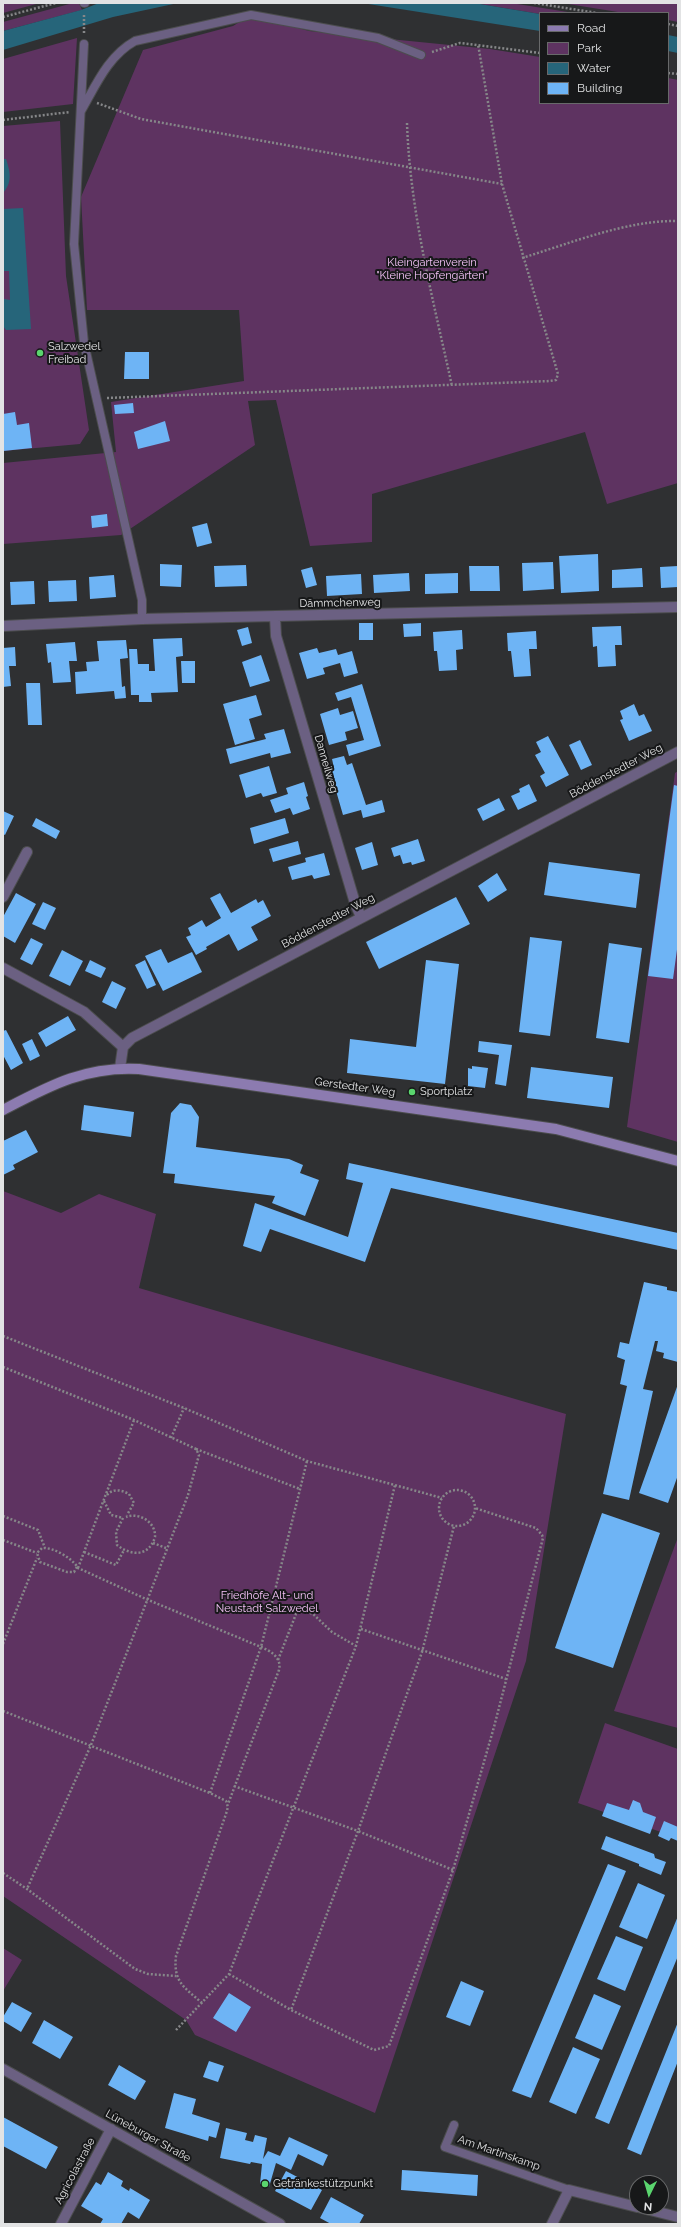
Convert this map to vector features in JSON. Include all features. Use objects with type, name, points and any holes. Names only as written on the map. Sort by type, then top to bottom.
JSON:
[{"type":"street","name":"Dämmchenweg","points":[[3,626],[142,619],[275,617],[678,606]]},
{"type":"street","name":"Danneilweg","points":[[275,617],[278,644],[355,903],[361,917]]},
{"type":"street","name":"Böddenstedter Weg","points":[[123,1047],[132,1038],[678,752]]},
{"type":"street","points":[[3,897],[27,852]]},
{"type":"street","points":[[3,968],[84,1012],[123,1047],[120,1068],[103,1069],[70,1077],[3,1110]]},
{"type":"street","name":"Gerstedter Weg","points":[[120,1068],[170,1072],[556,1129],[678,1161]]},
{"type":"street","name":"Lüneburger Straße","points":[[3,2069],[280,2224]]},
{"type":"street","name":"Agricolastraße","points":[[61,2224],[111,2130]]},
{"type":"street","points":[[552,2224],[569,2190]]},
{"type":"street","name":"Am Martinskamp","points":[[569,2190],[629,2205]]},
{"type":"lane","points":[[80,111],[107,66],[126,46],[135,41],[251,15],[378,38],[421,55]]},
{"type":"lane","points":[[84,44],[74,244],[84,343],[142,600],[142,619]]},
{"type":"lane","name":"Am Martinskamp","points":[[454,2125],[445,2147],[569,2190]]},
{"type":"path","points":[[3,18],[56,3]]},
{"type":"path","points":[[84,3],[84,44]]},
{"type":"path","points":[[534,3],[591,12]]},
{"type":"path","points":[[421,55],[460,43],[478,44],[539,53]]},
{"type":"path","points":[[97,399],[452,386],[550,381],[558,378],[522,258],[502,184],[478,44]]},
{"type":"path","points":[[87,100],[141,119],[502,184]]},
{"type":"path","points":[[3,120],[80,111]]},
{"type":"path","points":[[407,123],[408,167],[422,247],[452,386]]},
{"type":"path","points":[[522,258],[603,233],[650,223],[678,221]]},
{"type":"path","points":[[3,1336],[184,1408],[307,1462],[442,1498]]},
{"type":"path","points":[[3,1367],[134,1420],[196,1449],[300,1489]]},
{"type":"path","points":[[171,1438],[184,1408]]},
{"type":"path","points":[[37,1553],[40,1562],[68,1573],[74,1572],[78,1567],[134,1420]]},
{"type":"path","points":[[27,1889],[90,1746],[146,1599],[188,1495],[198,1461],[199,1455],[196,1449]]},
{"type":"path","points":[[210,1793],[261,1647],[307,1462]]},
{"type":"path","points":[[176,2030],[229,1974],[356,1646],[395,1485]]},
{"type":"path","points":[[104,1501],[111,1515],[124,1518],[140,1516],[149,1522],[155,1533],[153,1543],[148,1550],[140,1553],[124,1550],[116,1541],[118,1527],[124,1518],[132,1510],[134,1503],[129,1494],[121,1490],[112,1491],[104,1501]]},
{"type":"path","points":[[462,1491],[471,1498],[475,1508],[474,1514],[466,1524],[454,1526],[449,1524],[440,1516],[439,1504],[442,1498],[451,1492],[462,1491]]},
{"type":"path","points":[[229,1974],[291,2010],[374,2050],[389,2046],[453,1870],[506,1679],[542,1535],[536,1528],[475,1508]]},
{"type":"path","points":[[3,1516],[38,1530],[45,1548]]},
{"type":"path","points":[[291,2010],[358,1831],[422,1652],[454,1526]]},
{"type":"path","points":[[3,1540],[37,1553]]},
{"type":"path","points":[[153,1543],[166,1548]]},
{"type":"path","points":[[37,1553],[39,1550],[45,1548],[72,1560],[78,1567],[146,1599],[261,1647],[269,1651],[278,1660]]},
{"type":"path","points":[[84,1552],[116,1565],[124,1550]]},
{"type":"path","points":[[3,1644],[38,1558]]},
{"type":"path","points":[[202,2003],[181,1985],[176,1976],[176,1956],[226,1814],[234,1786],[278,1670],[278,1660],[296,1614],[304,1612],[312,1614],[332,1632],[356,1646]]},
{"type":"path","points":[[361,1630],[422,1652],[506,1679]]},
{"type":"path","points":[[3,1711],[210,1793],[224,1800],[228,1804]]},
{"type":"path","points":[[234,1786],[358,1831],[453,1870]]},
{"type":"path","points":[[3,1874],[27,1889],[135,1969],[148,1974],[176,1976]]},
{"type":"green space","points":[[3,3],[40,3],[3,13]]},
{"type":"green space","points":[[73,3],[79,3],[82,10],[3,31],[3,22]]},
{"type":"green space","points":[[474,3],[511,3],[568,12],[539,12],[539,14]]},
{"type":"green space","points":[[562,3],[678,3],[678,22],[669,20],[669,12],[618,12]]},
{"type":"green space","name":"Kleingartenverein \"Kleine Hopfengärten\"","points":[[251,15],[309,31],[490,49],[539,57],[539,104],[669,104],[669,78],[678,80],[678,483],[607,504],[585,432],[372,494],[372,542],[310,546],[276,400],[248,401],[255,445],[121,535],[3,544],[3,463],[116,452],[111,402],[244,381],[239,310],[87,310],[81,197],[143,50],[233,26]]},
{"type":"green space","points":[[77,38],[73,104],[3,112],[3,59]]},
{"type":"green space","name":"Salzwedel Freibad","points":[[60,121],[66,276],[89,430],[80,444],[3,451],[3,126]]},
{"type":"green space","points":[[678,771],[678,1142],[627,1127],[675,773]]},
{"type":"green space","name":"Friedhöfe Alt- und Neustadt Salzwedel","points":[[3,1191],[61,1213],[99,1194],[156,1214],[139,1288],[566,1414],[526,1661],[375,2113],[195,2035],[186,2020],[3,1896]]},
{"type":"green space","points":[[678,1537],[678,1728],[614,1711]]},
{"type":"green space","points":[[605,1723],[678,1749],[678,1838],[578,1803]]},
{"type":"green space","points":[[3,1948],[22,1960],[3,1991]]},
{"type":"water","points":[[99,3],[178,3],[113,17],[3,50],[3,31],[81,10]]},
{"type":"water","points":[[362,3],[474,3],[539,14],[539,31]]},
{"type":"water","points":[[669,35],[678,37],[678,53],[669,51]]},
{"type":"water","points":[[3,159],[6,159],[10,176],[8,185],[3,193]]},
{"type":"water","points":[[23,208],[31,329],[6,330],[3,326],[3,291],[4,299],[10,300],[9,271],[3,271],[3,209]]},
{"type":"building","points":[[125,352],[149,352],[149,379],[124,379]]},
{"type":"building","points":[[133,403],[134,413],[115,414],[114,405]]},
{"type":"building","points":[[15,412],[17,425],[29,423],[32,448],[3,451],[3,414]]},
{"type":"building","points":[[165,421],[170,441],[138,449],[134,432]]},
{"type":"building","points":[[107,514],[108,526],[92,528],[91,516]]},
{"type":"building","points":[[207,523],[212,543],[197,547],[192,527]]},
{"type":"building","points":[[598,554],[599,591],[561,593],[559,556]]},
{"type":"building","points":[[553,562],[554,589],[523,591],[522,563]]},
{"type":"building","points":[[160,564],[182,565],[181,587],[160,586]]},
{"type":"building","points":[[246,565],[247,586],[215,587],[214,566]]},
{"type":"building","points":[[469,566],[499,566],[500,591],[470,591]]},
{"type":"building","points":[[678,566],[678,587],[661,588],[660,567]]},
{"type":"building","points":[[312,567],[317,585],[306,588],[301,570]]},
{"type":"building","points":[[642,568],[643,587],[612,588],[612,570]]},
{"type":"building","points":[[409,573],[410,591],[374,593],[373,575]]},
{"type":"building","points":[[458,573],[458,593],[425,594],[425,574]]},
{"type":"building","points":[[361,574],[362,594],[327,596],[326,576]]},
{"type":"building","points":[[114,575],[116,597],[90,599],[89,577]]},
{"type":"building","points":[[76,580],[77,601],[49,602],[48,581]]},
{"type":"building","points":[[34,581],[35,604],[11,605],[10,582]]},
{"type":"building","points":[[359,623],[373,623],[373,640],[359,640]]},
{"type":"building","points":[[421,623],[421,636],[404,637],[403,624]]},
{"type":"building","points":[[621,626],[622,645],[615,645],[616,666],[598,667],[597,646],[593,647],[592,627]]},
{"type":"building","points":[[248,627],[252,643],[242,646],[237,630]]},
{"type":"building","points":[[462,630],[463,649],[456,650],[457,670],[439,671],[437,651],[434,651],[433,632]]},
{"type":"building","points":[[536,631],[537,649],[529,649],[531,676],[514,677],[511,651],[508,651],[507,633]]},
{"type":"building","points":[[182,638],[183,656],[176,657],[178,692],[151,693],[152,702],[139,702],[139,695],[131,695],[129,649],[137,649],[138,664],[149,664],[149,671],[155,671],[153,639]]},
{"type":"building","points":[[126,640],[128,658],[120,659],[122,687],[125,686],[126,698],[115,699],[114,691],[76,694],[75,672],[87,671],[86,662],[99,661],[97,641]]},
{"type":"building","points":[[75,642],[77,661],[69,661],[71,682],[53,683],[51,662],[48,663],[46,644]]},
{"type":"building","points":[[15,647],[16,666],[9,666],[11,686],[3,687],[3,648]]},
{"type":"building","points":[[317,648],[319,653],[336,649],[338,655],[352,651],[358,673],[344,677],[340,663],[323,668],[325,674],[307,679],[299,653]]},
{"type":"building","points":[[261,655],[270,681],[250,687],[242,662]]},
{"type":"building","points":[[181,661],[195,661],[195,683],[182,683]]},
{"type":"building","points":[[26,683],[40,683],[42,725],[28,725]]},
{"type":"building","points":[[362,684],[381,746],[349,756],[346,745],[364,740],[351,697],[338,701],[335,693]]},
{"type":"building","points":[[256,695],[262,715],[249,719],[255,739],[235,745],[223,704]]},
{"type":"building","points":[[634,704],[639,716],[644,714],[652,731],[629,741],[620,720],[623,719],[620,711]]},
{"type":"building","points":[[338,708],[340,715],[353,711],[358,728],[345,732],[347,740],[329,745],[320,714]]},
{"type":"building","points":[[284,729],[291,753],[271,758],[270,753],[230,764],[226,749],[266,739],[264,734]]},
{"type":"building","points":[[548,736],[569,775],[546,787],[540,776],[545,773],[535,755],[541,752],[536,742]]},
{"type":"building","points":[[580,740],[592,765],[581,770],[569,745]]},
{"type":"building","points":[[344,756],[347,765],[352,763],[366,805],[382,800],[385,812],[363,818],[361,810],[343,815],[330,770],[334,768],[332,759]]},
{"type":"building","points":[[269,766],[277,793],[263,797],[261,793],[246,798],[239,775]]},
{"type":"building","points":[[304,782],[308,796],[306,797],[310,809],[293,815],[290,808],[275,813],[270,800],[288,794],[286,788]]},
{"type":"building","points":[[529,784],[537,801],[518,810],[511,796],[520,792],[519,789]]},
{"type":"building","points":[[674,785],[678,786],[678,942],[673,979],[648,976]]},
{"type":"building","points":[[499,798],[505,810],[483,821],[477,809]]},
{"type":"building","points":[[3,811],[14,816],[5,835],[3,834]]},
{"type":"building","points":[[36,818],[60,831],[56,839],[32,826]]},
{"type":"building","points":[[285,818],[289,833],[254,844],[250,828]]},
{"type":"building","points":[[418,839],[425,861],[412,865],[411,862],[403,864],[400,855],[394,857],[391,848]]},
{"type":"building","points":[[298,841],[301,854],[273,862],[269,849]]},
{"type":"building","points":[[372,842],[378,865],[362,870],[355,848]]},
{"type":"building","points":[[324,853],[330,875],[314,879],[312,875],[292,880],[288,867],[306,862],[305,858]]},
{"type":"building","points":[[549,862],[640,874],[636,908],[544,895]]},
{"type":"building","points":[[497,873],[507,890],[488,902],[478,886]]},
{"type":"building","points":[[16,893],[36,904],[15,943],[3,936],[3,917]]},
{"type":"building","points":[[220,893],[231,913],[256,899],[258,903],[263,900],[271,916],[251,927],[258,940],[238,951],[229,934],[206,947],[207,949],[196,955],[186,937],[191,935],[188,928],[202,920],[206,927],[221,918],[210,898]]},
{"type":"building","points":[[456,897],[470,924],[379,969],[366,942]]},
{"type":"building","points":[[43,902],[56,908],[45,930],[32,924]]},
{"type":"building","points":[[530,937],[562,941],[550,1036],[519,1032]]},
{"type":"building","points":[[31,938],[43,944],[32,965],[20,959]]},
{"type":"building","points":[[609,943],[642,948],[629,1043],[596,1038]]},
{"type":"building","points":[[161,949],[168,963],[192,952],[202,972],[163,991],[145,956]]},
{"type":"building","points":[[62,950],[83,961],[70,986],[49,976]]},
{"type":"building","points":[[90,960],[106,968],[101,978],[85,971]]},
{"type":"building","points":[[145,960],[156,985],[147,989],[135,965]]},
{"type":"building","points":[[426,960],[459,964],[445,1084],[347,1073],[350,1039],[416,1047]]},
{"type":"building","points":[[112,981],[126,988],[116,1009],[102,1002]]},
{"type":"building","points":[[68,1016],[76,1030],[46,1047],[38,1033]]},
{"type":"building","points":[[6,1030],[23,1063],[11,1070],[3,1055],[3,1031]]},
{"type":"building","points":[[32,1039],[40,1056],[30,1061],[22,1044]]},
{"type":"building","points":[[479,1041],[512,1045],[506,1086],[495,1084],[499,1055],[478,1052]]},
{"type":"building","points":[[472,1066],[488,1068],[485,1088],[468,1086],[468,1068],[472,1069]]},
{"type":"building","points":[[531,1067],[613,1077],[609,1108],[527,1098]]},
{"type":"building","points":[[180,1103],[191,1105],[199,1117],[196,1147],[289,1159],[303,1165],[300,1173],[319,1180],[305,1216],[272,1203],[275,1196],[174,1183],[175,1174],[163,1173],[171,1113]]},
{"type":"building","points":[[84,1105],[134,1112],[131,1137],[81,1130]]},
{"type":"building","points":[[26,1130],[38,1152],[13,1165],[15,1169],[3,1175],[3,1141]]},
{"type":"building","points":[[349,1163],[678,1233],[678,1250],[391,1188],[365,1262],[270,1229],[261,1252],[243,1246],[255,1203],[348,1237],[363,1183],[346,1179]]},
{"type":"building","points":[[644,1282],[667,1287],[667,1290],[678,1292],[678,1362],[663,1358],[664,1353],[656,1351],[658,1341],[655,1341],[643,1389],[653,1391],[629,1500],[603,1494],[627,1386],[620,1384],[625,1360],[617,1357],[620,1342],[629,1344]]},
{"type":"building","points":[[678,1384],[678,1475],[668,1503],[639,1493]]},
{"type":"building","points":[[602,1513],[660,1533],[613,1668],[555,1648]]},
{"type":"building","points":[[633,1800],[640,1803],[643,1812],[656,1817],[650,1834],[602,1816],[607,1803],[629,1810]]},
{"type":"building","points":[[664,1821],[678,1827],[678,1841],[671,1838],[669,1841],[658,1836]]},
{"type":"building","points":[[606,1836],[654,1854],[655,1858],[666,1862],[661,1875],[639,1866],[639,1864],[601,1849]]},
{"type":"building","points":[[608,1864],[626,1871],[531,2098],[512,2091]]},
{"type":"building","points":[[638,1883],[665,1895],[647,1939],[619,1927]]},
{"type":"building","points":[[678,1916],[678,1956],[609,2124],[595,2118]]},
{"type":"building","points":[[616,1936],[643,1947],[625,1991],[597,1979]]},
{"type":"building","points":[[461,1981],[484,1991],[470,2026],[446,2017]]},
{"type":"building","points":[[229,1993],[251,2007],[236,2032],[213,2018]]},
{"type":"building","points":[[594,1994],[621,2006],[602,2050],[575,2038]]},
{"type":"building","points":[[12,2002],[32,2013],[21,2032],[3,2021],[3,2017]]},
{"type":"building","points":[[44,2020],[73,2037],[60,2059],[32,2043]]},
{"type":"building","points":[[678,2022],[678,2061],[641,2155],[627,2149]]},
{"type":"building","points":[[573,2047],[600,2059],[576,2114],[549,2102]]},
{"type":"building","points":[[209,2061],[224,2066],[218,2082],[203,2077]]},
{"type":"building","points":[[119,2065],[146,2081],[135,2100],[108,2085]]},
{"type":"building","points":[[174,2093],[196,2099],[192,2114],[220,2123],[216,2138],[209,2136],[208,2141],[165,2128]]},
{"type":"building","points":[[3,2117],[58,2147],[46,2169],[3,2146]]},
{"type":"building","points":[[226,2128],[247,2133],[245,2140],[253,2142],[255,2135],[267,2138],[263,2159],[268,2151],[280,2156],[289,2137],[328,2155],[323,2166],[298,2154],[291,2170],[276,2163],[269,2187],[260,2184],[262,2164],[251,2162],[250,2164],[220,2158]]},
{"type":"building","points":[[402,2170],[478,2175],[477,2196],[401,2190]]},
{"type":"building","points":[[286,2171],[322,2190],[311,2210],[275,2191]]},
{"type":"building","points":[[108,2172],[123,2181],[121,2186],[129,2191],[130,2188],[150,2200],[139,2219],[128,2212],[121,2224],[100,2224],[103,2219],[81,2206],[96,2182],[101,2185]]},
{"type":"building","points":[[331,2197],[364,2215],[359,2224],[331,2224],[320,2218]]},
{"type":"place","name":"Salzwedel Freibad","points":[[40,353]]},
{"type":"place","name":"Sportplatz","points":[[412,1092]]},
{"type":"place","name":"Getränkestützpunkt","points":[[265,2184]]}]
